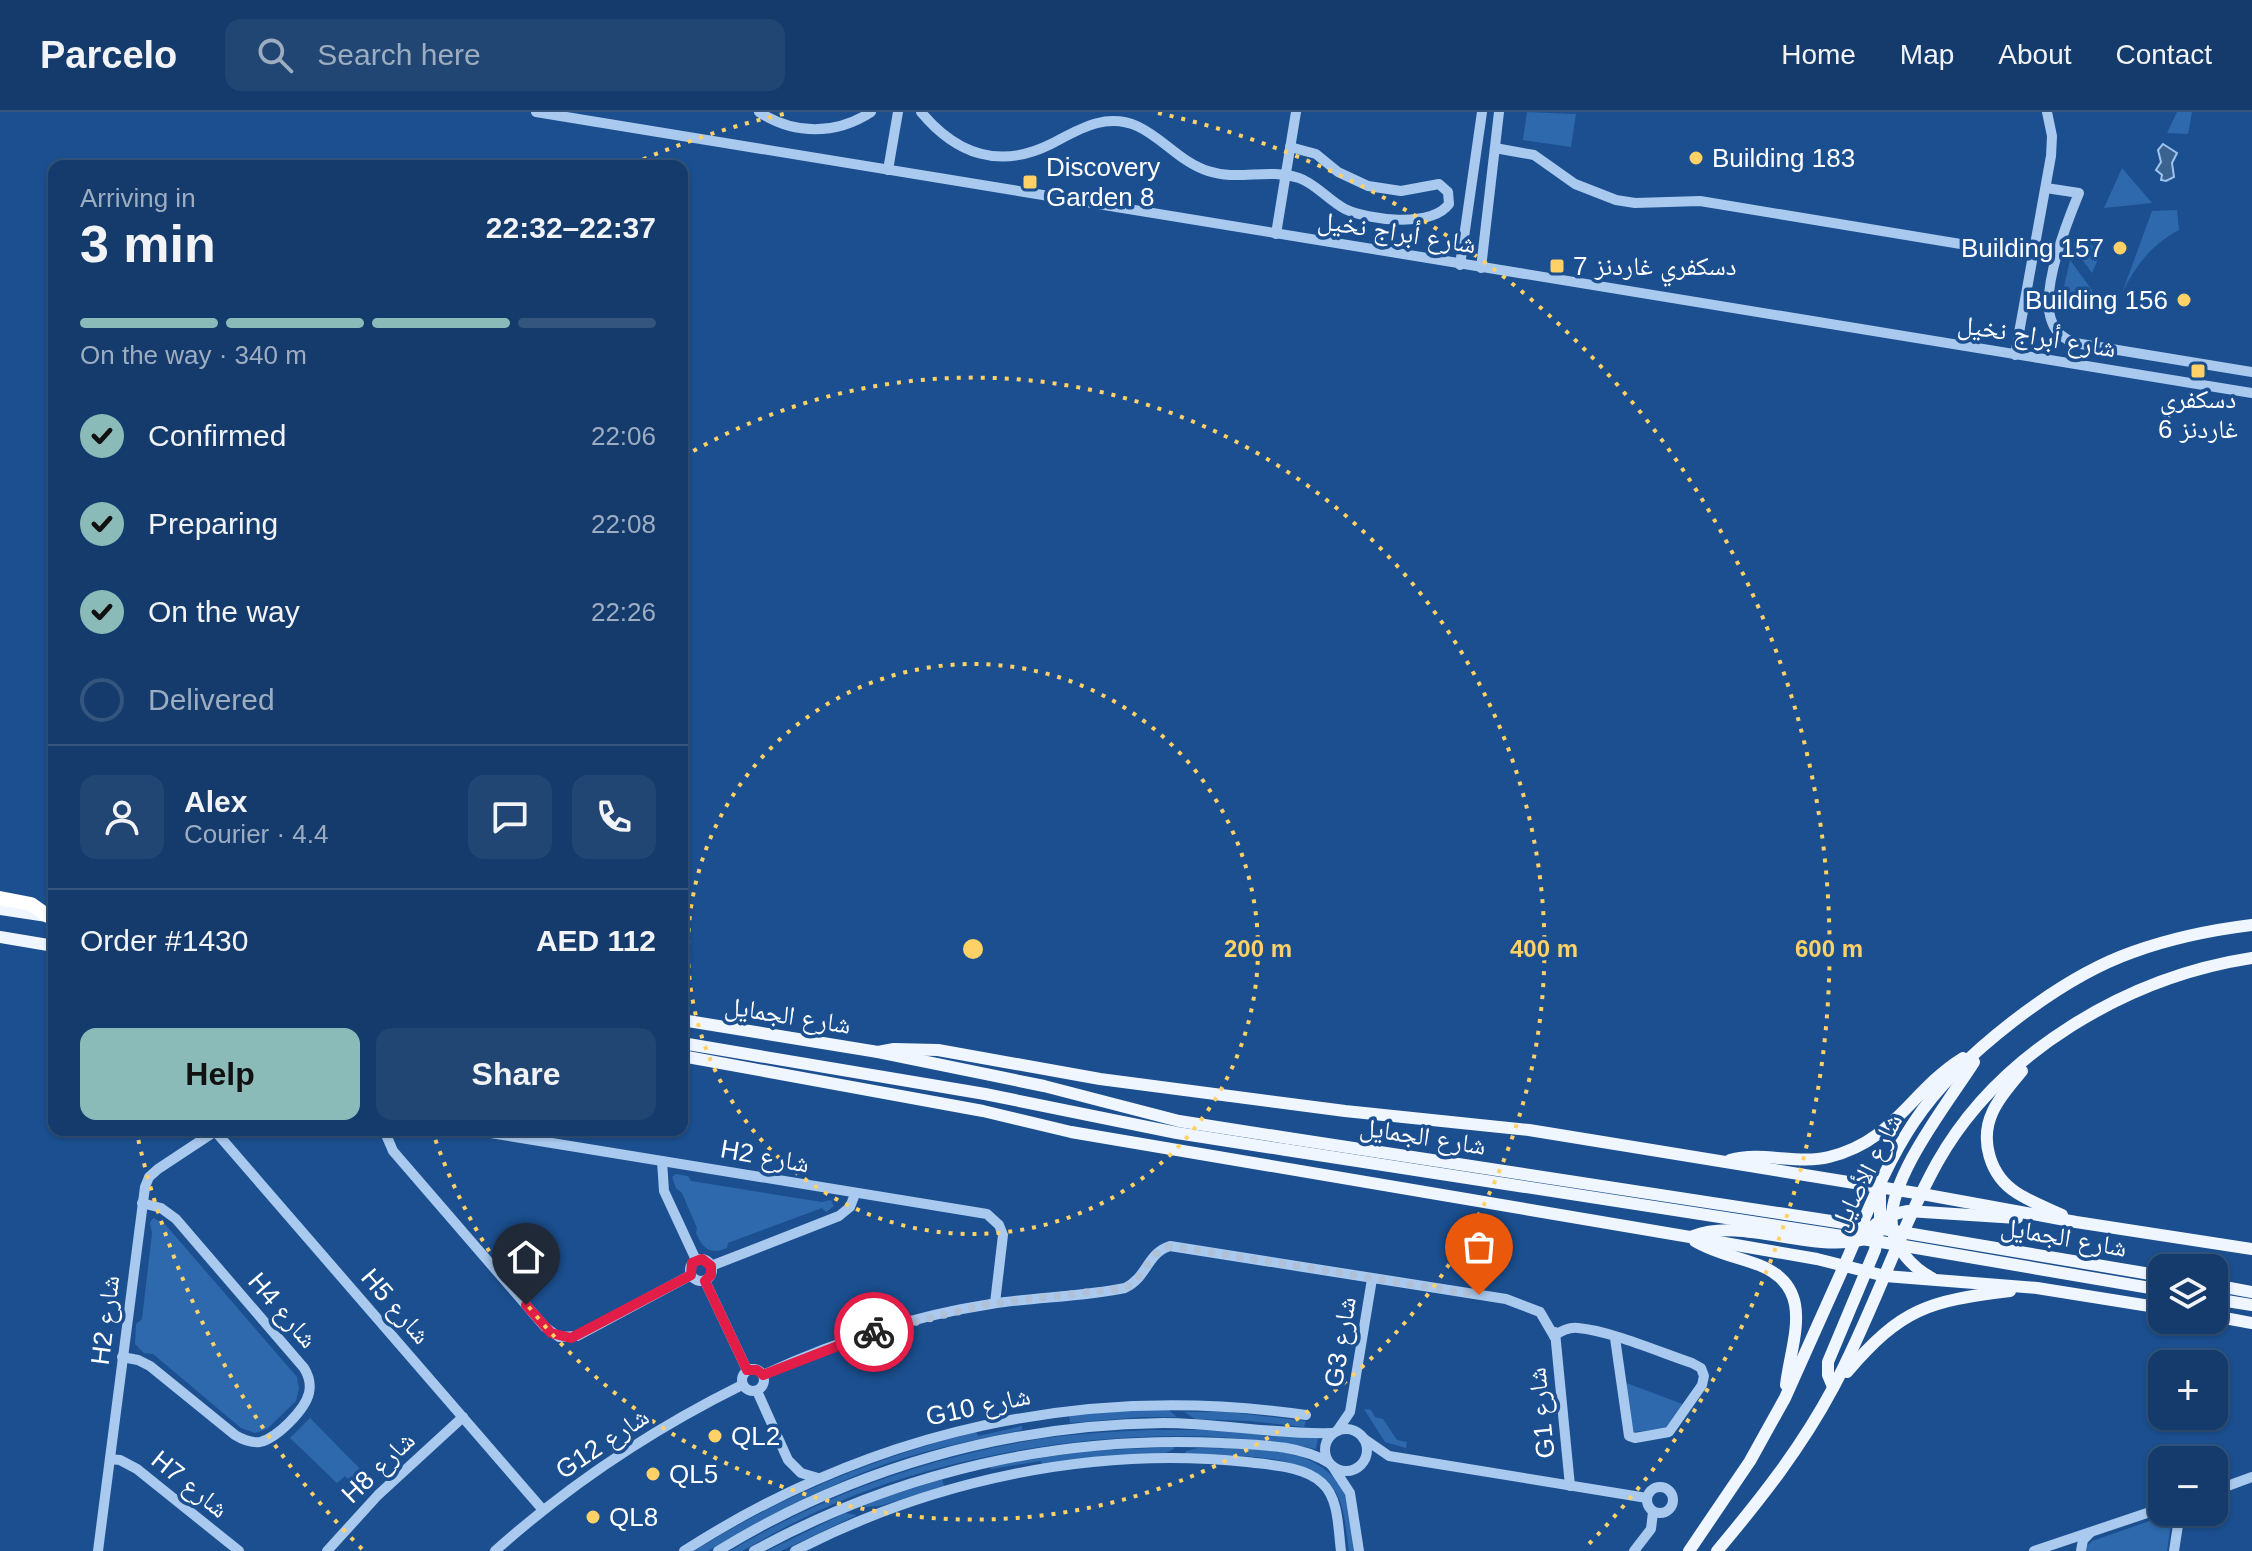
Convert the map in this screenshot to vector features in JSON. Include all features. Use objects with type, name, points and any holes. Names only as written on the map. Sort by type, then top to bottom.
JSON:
[{"type":"highway","points":[[0,898],[31,904],[48,914]]},
{"type":"main road","points":[[0,909],[48,916]]},
{"type":"main road","name":"شارع الأصايل","points":[[1689,1551],[1750,1461],[1785,1398],[1879,1187],[1914,1121],[1953,1075],[1981,1049],[2061,989],[2102,965],[2131,952],[2178,938],[2252,925]]},
{"type":"main road","points":[[0,937],[48,945]]},
{"type":"main road","points":[[1717,1551],[1789,1460],[1833,1387],[1899,1245],[1911,1211],[1964,1122],[1992,1089],[2039,1049],[2089,1016],[2141,990],[2192,971],[2252,958]]},
{"type":"main road","name":"شارع الجمايل","points":[[688,1021],[878,1052],[1044,1086],[1179,1121],[1287,1144],[2148,1288]]},
{"type":"main road","name":"شارع الجمايل","points":[[688,1044],[985,1094],[1177,1133],[1287,1144],[1883,1229],[2148,1274]]},
{"type":"main road","points":[[878,1052],[894,1049],[938,1050],[1100,1079],[1345,1111],[1529,1130],[2252,1249]]},
{"type":"main road","points":[[1723,1162],[1741,1157],[1812,1160],[1857,1149],[1897,1121],[1950,1066],[1981,1049]]},
{"type":"main road","points":[[1833,1387],[1828,1375],[1828,1362],[1899,1190],[1923,1140],[1981,1049]]},
{"type":"main road","points":[[2039,1049],[1993,1112],[1988,1127],[1990,1159],[2005,1183],[2016,1192],[2076,1222]]},
{"type":"main road","points":[[688,1057],[969,1108],[1071,1132],[1690,1237],[1885,1276],[2037,1288],[2148,1306]]},
{"type":"main road","points":[[1879,1187],[1886,1223],[1899,1245],[1914,1266],[1936,1280]]},
{"type":"main road","points":[[1690,1237],[1715,1230],[1826,1243],[1857,1240],[1911,1211],[2076,1222]]},
{"type":"main road","points":[[1690,1237],[1710,1249],[1763,1267],[1787,1287],[1796,1306],[1798,1322],[1785,1398]]},
{"type":"main road","points":[[1833,1387],[1886,1330],[1923,1308],[1964,1297],[2037,1288]]},
{"type":"main road","points":[[2228,1288],[2252,1292]]},
{"type":"main road","points":[[2228,1301],[2252,1305]]},
{"type":"main road","points":[[2228,1319],[2252,1323]]},
{"type":"main road","name":"شارع الأصايل","points":[[1680,1551],[1714,1513]]},
{"type":"main road","points":[[1725,1551],[1738,1526]]},
{"type":"street","name":"شارع أبراج نخيل","points":[[536,112],[2252,393]]},
{"type":"street","points":[[759,112],[777,123],[813,130],[848,124],[871,112]]},
{"type":"street","points":[[888,170],[898,112]]},
{"type":"street","points":[[921,112],[937,131],[954,144],[993,156],[1014,156],[1034,151],[1087,125],[1118,121],[1134,124],[1154,135],[1180,157],[1210,172],[1234,175],[1265,172],[1301,178],[1347,210],[1370,217],[1393,220],[1417,218],[1445,209],[1450,198],[1445,187],[1439,184],[1401,191],[1368,186],[1345,176],[1316,154],[1290,147]]},
{"type":"street","points":[[1276,234],[1296,112]]},
{"type":"street","points":[[1460,265],[1482,112]]},
{"type":"street","points":[[1481,268],[1499,112]]},
{"type":"street","points":[[2015,355],[2046,188],[2052,136],[2047,112]]},
{"type":"street","points":[[1478,144],[1482,166],[1488,168],[1494,162]]},
{"type":"street","points":[[1495,148],[1534,155],[1575,184],[1616,200],[1635,203],[1700,201],[2033,256]]},
{"type":"street","points":[[2046,188],[2079,193],[2060,244],[2051,288],[2050,319],[2059,334],[2075,343],[2252,372]]},
{"type":"street","name":"H2 شارع","points":[[98,1551],[147,1182],[153,1172],[208,1136]]},
{"type":"street","name":"H5 شارع","points":[[220,1136],[543,1510]]},
{"type":"street","points":[[387,1136],[393,1151],[545,1327],[559,1337],[577,1336],[691,1275]]},
{"type":"street","name":"H2 شارع","points":[[509,1136],[987,1214],[999,1225],[1003,1241],[995,1303]]},
{"type":"street","points":[[662,1161],[664,1191],[696,1260]]},
{"type":"street","points":[[711,1266],[839,1216],[850,1207],[855,1194]]},
{"type":"street","name":"H4 شارع","points":[[122,1357],[150,1366],[235,1435],[248,1442],[270,1438],[302,1407],[309,1392],[308,1375],[304,1368],[176,1219],[161,1208],[142,1203]]},
{"type":"street","points":[[763,1375],[822,1350],[892,1327],[995,1303],[1125,1288],[1139,1280],[1157,1252],[1170,1246],[1506,1299],[1540,1312],[1554,1336],[1570,1329],[1588,1331],[1615,1338],[1692,1363],[1703,1371],[1702,1385],[1669,1432],[1635,1438],[1629,1436],[1615,1338]]},
{"type":"street","points":[[696,1260],[705,1260],[711,1266],[711,1275],[705,1281],[696,1281],[691,1275],[690,1266],[696,1260]]},
{"type":"street","name":"G3 شارع","points":[[1335,1432],[1350,1412],[1372,1279]]},
{"type":"street","points":[[705,1281],[747,1370]]},
{"type":"street","name":"G1 شارع","points":[[1554,1336],[1570,1486]]},
{"type":"street","points":[[747,1370],[757,1370],[763,1375]]},
{"type":"street","points":[[747,1370],[742,1376],[742,1385],[747,1391],[757,1391],[763,1385],[763,1375]]},
{"type":"street","name":"G12 شارع","points":[[495,1551],[543,1510],[653,1433],[742,1385]]},
{"type":"street","points":[[757,1391],[788,1460],[801,1473],[818,1478]]},
{"type":"street","points":[[1172,1405],[1190,1424]]},
{"type":"street","name":"G10 شارع","points":[[684,1551],[788,1484],[818,1478],[914,1442],[987,1423],[1067,1411],[1172,1405],[1235,1406],[1306,1415]]},
{"type":"street","name":"G3 شارع","points":[[1350,1412],[1362,1436]]},
{"type":"street","name":"H8 شارع","points":[[327,1551],[378,1495],[463,1417]]},
{"type":"street","name":"G10 شارع","points":[[718,1551],[820,1496],[886,1470],[939,1453],[1006,1438],[1103,1425],[1190,1424],[1300,1433],[1335,1432]]},
{"type":"street","points":[[1359,1551],[1350,1493],[1326,1457],[1326,1443],[1335,1432],[1346,1429],[1362,1436],[1389,1456],[1647,1498]]},
{"type":"street","points":[[1350,1493],[1367,1452],[1362,1436]]},
{"type":"street","points":[[754,1551],[851,1504],[943,1472],[1037,1452],[1119,1444],[1191,1442],[1292,1449],[1313,1454],[1347,1471],[1389,1456]]},
{"type":"street","points":[[1166,1460],[1191,1442]]},
{"type":"street","name":"H7 شارع","points":[[110,1459],[129,1463],[239,1551]]},
{"type":"street","points":[[788,1460],[788,1484]]},
{"type":"street","points":[[795,1551],[871,1517],[952,1488],[1078,1464],[1166,1460],[1257,1463],[1302,1471],[1314,1477],[1325,1486],[1332,1498],[1341,1551]]},
{"type":"street","points":[[2228,1486],[2252,1477]]},
{"type":"street","points":[[1655,1488],[1668,1490],[1672,1495],[1671,1508],[1666,1512],[1653,1512],[1647,1498],[1655,1488]]},
{"type":"street","points":[[851,1504],[871,1517]]},
{"type":"street","points":[[1634,1551],[1651,1529],[1653,1512]]},
{"type":"street","points":[[2034,1551],[2148,1513]]},
{"type":"street","points":[[2174,1551],[2178,1526]]},
{"type":"street","points":[[2081,1551],[2083,1540],[2092,1531]]},
{"type":"street","points":[[2049,1546],[2066,1551]]},
{"type":"shaded area","points":[[1527,112],[1576,114],[1571,147],[1523,140]]},
{"type":"shaded area","points":[[2177,112],[2192,112],[2188,134],[2167,133]]},
{"type":"shaded area","points":[[2163,144],[2177,153],[2172,163],[2174,177],[2166,181],[2161,180],[2162,175],[2156,170],[2161,162],[2158,150]]},
{"type":"shaded area","points":[[2122,168],[2152,203],[2104,208]]},
{"type":"shaded area","points":[[2177,210],[2179,230],[2160,242],[2145,257],[2122,293],[2152,211]]},
{"type":"shaded area","points":[[2077,239],[2102,250],[2092,273],[2074,248]]},
{"type":"shaded area","points":[[2070,260],[2103,305],[2062,297],[2060,303],[2054,302],[2056,290],[2063,291]]},
{"type":"shaded area","points":[[676,1174],[688,1176],[691,1181],[822,1202],[831,1200],[834,1206],[826,1212],[822,1208],[728,1243],[727,1248],[712,1251],[704,1247],[696,1233],[697,1228],[682,1193],[676,1188],[672,1177]]},
{"type":"shaded area","points":[[153,1218],[164,1223],[297,1377],[299,1389],[296,1401],[267,1429],[255,1433],[241,1428],[153,1354],[144,1353],[135,1344],[136,1324],[142,1319],[152,1233],[150,1223]]},
{"type":"shaded area","points":[[1624,1382],[1685,1405],[1670,1428],[1632,1432]]},
{"type":"shaded area","points":[[1364,1409],[1383,1419],[1397,1440],[1407,1442],[1406,1448],[1385,1442]]},
{"type":"shaded area","points":[[1169,1410],[1177,1417],[1070,1423],[1069,1415]]},
{"type":"shaded area","points":[[1184,1412],[1229,1412],[1306,1421],[1304,1427],[1195,1419]]},
{"type":"shaded area","points":[[310,1418],[370,1479],[359,1490],[345,1476],[337,1483],[290,1438]]},
{"type":"shaded area","points":[[1022,1426],[1022,1430],[925,1452],[867,1471],[786,1508],[708,1551],[694,1551],[762,1512],[866,1466],[976,1432],[978,1436]]},
{"type":"shaded area","points":[[1150,1430],[1205,1430],[1318,1438],[1316,1449],[1260,1440],[1202,1436],[1142,1437],[1020,1450],[903,1478],[822,1509],[742,1551],[730,1551],[835,1498],[945,1459],[1038,1439]]},
{"type":"shaded area","points":[[1174,1447],[1164,1454],[1042,1464],[1041,1461],[991,1469],[990,1466],[1086,1451]]},
{"type":"shaded area","points":[[1198,1448],[1281,1452],[1319,1465],[1334,1478],[1345,1495],[1351,1515],[1353,1551],[1349,1551],[1341,1504],[1335,1491],[1323,1478],[1307,1468],[1266,1458],[1185,1454]]},
{"type":"shaded area","points":[[942,1479],[944,1486],[880,1506],[864,1507],[867,1503]]},
{"type":"shaded area","points":[[845,1513],[857,1515],[781,1551],[767,1551]]},
{"type":"shaded area","points":[[2148,1522],[2148,1526],[2171,1526],[2167,1551],[2087,1551],[2092,1541]]},
{"type":"way so far","points":[[874,1332],[988,1304],[1125,1288],[1139,1280],[1157,1252],[1178,1245],[1479,1295]]},
{"type":"place","name":"Building 183","points":[[1696,158]]},
{"type":"place","name":"Discovery Garden 8","points":[[1030,182]]},
{"type":"place","name":"Building 157","points":[[2120,248]]},
{"type":"place","name":"دسكفري غاردنز 7","points":[[1557,266]]},
{"type":"place","name":"Building 156","points":[[2184,300]]},
{"type":"place","name":"دسكفري غاردنز 6","points":[[2198,371]]},
{"type":"place","name":"QL2","points":[[715,1436]]},
{"type":"place","name":"QL5","points":[[653,1474]]},
{"type":"place","name":"QL8","points":[[593,1517]]},
{"type":"route","points":[[526,1305],[551,1333],[571,1338],[691,1275],[692,1263],[702,1259],[711,1266],[711,1275],[705,1281],[747,1370],[757,1370],[763,1375],[874,1332]]}]
